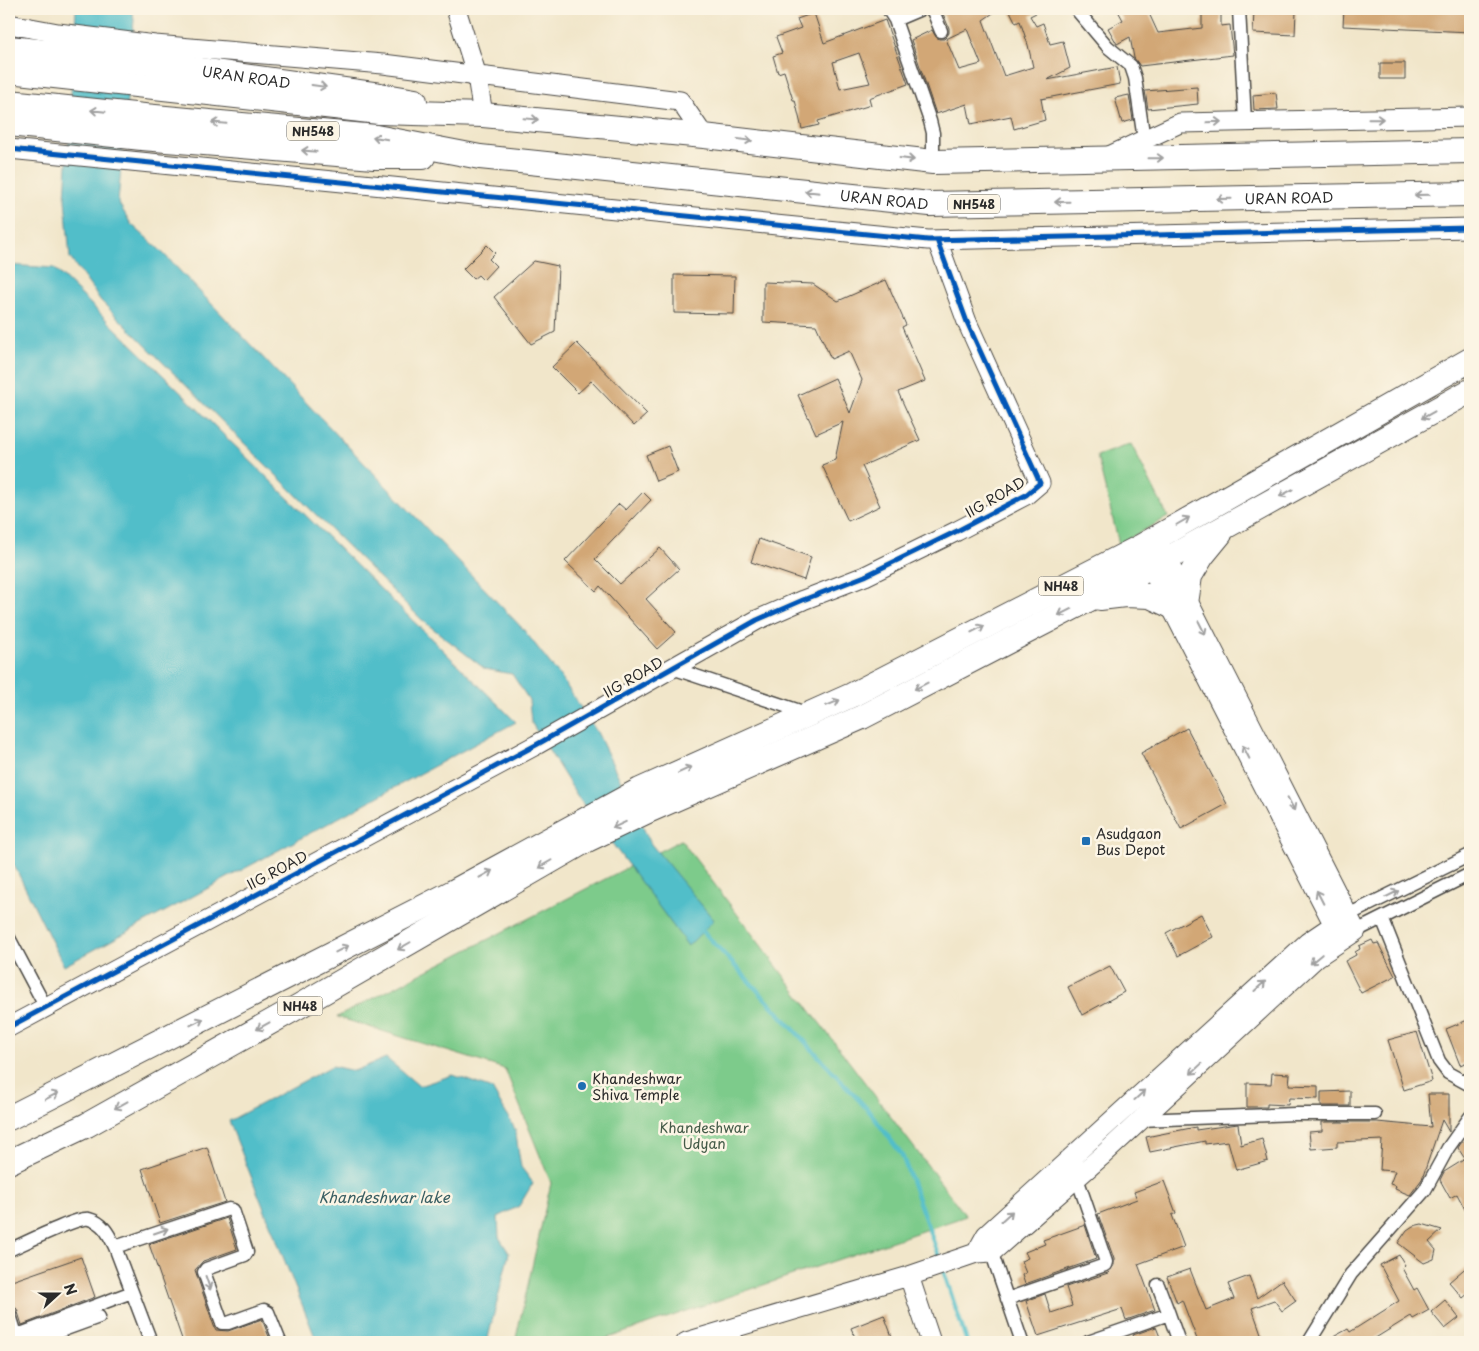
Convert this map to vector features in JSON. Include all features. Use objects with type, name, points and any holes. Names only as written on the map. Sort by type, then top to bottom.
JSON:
[{"type":"highway","name":"URAN ROAD","points":[[9,48],[150,64],[379,112],[483,115],[704,136],[933,162],[1470,152]]},
{"type":"highway","name":"URAN ROAD","points":[[9,71],[57,54]]},
{"type":"highway","name":"URAN ROAD","points":[[9,102],[51,118],[142,139],[376,137],[480,157],[930,204],[1470,194]]},
{"type":"highway","name":"URAN ROAD","points":[[9,124],[51,118]]},
{"type":"highway","name":"NH48","points":[[9,1118],[453,892],[645,800],[808,713],[852,694],[1148,542],[1470,360]]},
{"type":"highway","name":"NH48","points":[[645,800],[818,736],[862,717],[1159,563],[1470,391]]},
{"type":"highway","points":[[1087,600],[1125,595],[1150,596],[1179,602],[1190,576],[1202,556],[1228,525]]},
{"type":"highway","name":"NH48","points":[[9,1162],[87,1124],[286,1014],[583,831]]},
{"type":"street","points":[[456,9],[477,76],[483,115]]},
{"type":"street","points":[[888,9],[895,20],[930,121],[933,162]]},
{"type":"street","points":[[895,20],[921,9]]},
{"type":"street","points":[[930,9],[941,31]]},
{"type":"street","points":[[1076,9],[1108,47],[1131,66],[1136,78],[1144,140]]},
{"type":"street","points":[[1239,9],[1245,121]]},
{"type":"street","points":[[9,24],[57,54],[150,64],[383,64],[680,100],[704,136]]},
{"type":"street","points":[[1103,159],[1180,123],[1470,117]]},
{"type":"street","points":[[9,149],[48,152],[142,139],[937,240],[1470,228]]},
{"type":"street","name":"IIG ROAD","points":[[9,1027],[45,1006],[536,745],[757,620],[865,576],[1026,495],[1040,483],[967,322],[937,240]]},
{"type":"street","points":[[1148,542],[1345,928]]},
{"type":"street","points":[[672,668],[808,713],[818,736]]},
{"type":"street","points":[[686,1342],[734,1336],[980,1250],[1077,1178],[1317,957],[1345,928],[1470,855]]},
{"type":"street","points":[[980,1250],[1112,1121],[1308,942],[1345,928],[1382,918],[1470,874]]},
{"type":"street","points":[[1382,918],[1438,1061],[1448,1073],[1470,1085]]},
{"type":"street","points":[[9,938],[45,1006]]},
{"type":"street","points":[[1112,1121],[1295,1114],[1375,1114]]},
{"type":"street","points":[[1309,1342],[1351,1274],[1425,1190],[1448,1148],[1470,1117]]},
{"type":"street","points":[[1007,1299],[1105,1265],[1106,1262],[1077,1178]]},
{"type":"street","points":[[115,1247],[229,1209],[233,1210],[247,1252],[245,1255],[206,1269],[204,1272],[222,1323],[228,1324],[264,1310],[268,1312],[280,1342]]},
{"type":"street","points":[[9,1250],[74,1221],[88,1218],[100,1223],[108,1232],[115,1247],[151,1342]]},
{"type":"street","points":[[980,1250],[1007,1299],[1022,1342]]},
{"type":"street","points":[[909,1276],[931,1342]]},
{"type":"street","points":[[1158,1285],[1179,1342]]},
{"type":"street","points":[[9,1312],[15,1331],[20,1334],[132,1292]]},
{"type":"street","points":[[1088,1342],[1169,1314]]},
{"type":"street","points":[[30,1342],[52,1339],[99,1317]]},
{"type":"green space","points":[[1131,444],[1168,517],[1119,544],[1097,456]]},
{"type":"green space","name":"Khandeshwar Udyan","points":[[681,840],[966,1216],[596,1342],[515,1342],[551,1183],[505,1069],[337,1017]]},
{"type":"water","points":[[76,9],[132,9],[134,20],[118,202],[131,224],[159,249],[523,629],[560,676],[597,732],[651,844],[714,920],[688,946],[580,800],[531,722],[529,700],[512,674],[485,669],[422,620],[101,301],[70,258],[65,199]]},
{"type":"water","points":[[9,265],[54,268],[516,722],[64,966],[9,855]]},
{"type":"water","name":"Khandeshwar lake","points":[[386,1058],[419,1086],[453,1075],[492,1089],[515,1129],[521,1167],[533,1183],[519,1206],[498,1217],[499,1237],[509,1253],[487,1342],[317,1342],[229,1121],[332,1066],[354,1071]]},
{"type":"building","points":[[941,9],[999,9],[983,20],[1004,76],[1033,67],[1020,21],[1016,23],[1009,9],[1044,9],[1030,16],[1036,26],[1043,23],[1050,44],[1063,41],[1070,68],[1047,80],[1117,67],[1120,84],[1041,99],[1045,120],[1014,129],[1011,116],[971,124],[967,104],[936,114],[911,40],[932,30],[936,37],[944,39],[949,33],[949,28]],"holes":[[[967,29],[981,64],[959,70],[946,39]]]},
{"type":"building","points":[[1117,9],[1147,9],[1158,33],[1202,28],[1202,9],[1221,9],[1221,26],[1230,25],[1233,55],[1140,66],[1134,58],[1130,37],[1117,44],[1108,28],[1123,20]]},
{"type":"building","points":[[1344,9],[1470,9],[1470,32],[1343,26]]},
{"type":"building","points":[[1254,10],[1296,11],[1295,35],[1253,33]]},
{"type":"building","points":[[814,13],[824,43],[885,20],[908,84],[869,98],[871,105],[818,121],[819,125],[802,129],[795,100],[793,100],[784,71],[778,73],[773,56],[782,53],[776,37],[801,28],[797,19]],"holes":[[[859,53],[870,83],[840,89],[833,62]]]},
{"type":"building","points":[[1380,63],[1405,63],[1405,79],[1380,79]]},
{"type":"building","points":[[1197,87],[1198,104],[1148,109],[1145,91]]},
{"type":"building","points":[[1276,93],[1278,109],[1254,110],[1253,95]]},
{"type":"building","points":[[1129,95],[1133,120],[1122,123],[1115,98]]},
{"type":"building","points":[[487,245],[495,253],[489,259],[496,266],[483,280],[478,275],[473,279],[463,269]]},
{"type":"building","points":[[534,261],[558,266],[555,332],[531,344],[494,297]]},
{"type":"building","points":[[674,275],[735,276],[734,314],[674,313]]},
{"type":"building","points":[[886,280],[906,325],[902,327],[925,381],[898,392],[920,440],[862,466],[880,506],[848,521],[822,465],[835,460],[843,422],[816,434],[798,395],[835,378],[850,413],[862,380],[849,351],[831,359],[816,325],[763,322],[763,282],[813,284],[838,301]]},
{"type":"building","points":[[577,343],[647,414],[634,426],[591,381],[578,393],[552,367]]},
{"type":"building","points":[[668,446],[678,472],[656,481],[646,455]]},
{"type":"building","points":[[643,492],[651,500],[595,559],[620,584],[660,548],[679,569],[646,599],[676,632],[657,649],[600,586],[596,591],[565,561],[619,504],[626,510]]},
{"type":"building","points":[[759,539],[811,557],[804,580],[751,562]]},
{"type":"building","points":[[1187,728],[1227,804],[1181,829],[1141,753]]},
{"type":"building","points":[[1201,914],[1213,937],[1178,956],[1166,933]]},
{"type":"building","points":[[1372,940],[1374,944],[1378,943],[1395,976],[1361,993],[1345,961],[1356,955],[1355,952],[1360,949],[1359,946]]},
{"type":"building","points":[[1110,966],[1124,992],[1082,1015],[1068,987]]},
{"type":"building","points":[[1470,1019],[1470,1061],[1460,1065],[1446,1029]]},
{"type":"building","points":[[1417,1032],[1432,1081],[1404,1090],[1388,1040]]},
{"type":"building","points":[[1272,1073],[1290,1074],[1289,1085],[1318,1086],[1318,1099],[1289,1098],[1288,1105],[1267,1104],[1267,1107],[1247,1107],[1247,1083],[1271,1084]]},
{"type":"building","points":[[1350,1091],[1350,1106],[1321,1106],[1321,1092]]},
{"type":"building","points":[[1428,1094],[1449,1094],[1449,1132],[1442,1120],[1422,1179],[1410,1195],[1395,1189],[1396,1186],[1390,1184],[1395,1171],[1380,1170],[1382,1140],[1337,1142],[1337,1147],[1311,1149],[1309,1132],[1322,1131],[1322,1122],[1377,1122],[1431,1127]]},
{"type":"building","points":[[1238,1124],[1241,1145],[1262,1139],[1268,1161],[1236,1170],[1228,1141],[1205,1144],[1205,1141],[1150,1152],[1146,1137],[1196,1127],[1196,1130]]},
{"type":"building","points":[[1470,1138],[1470,1219],[1457,1194],[1450,1198],[1440,1180],[1444,1172],[1465,1159],[1458,1148],[1461,1143]]},
{"type":"building","points":[[207,1147],[225,1202],[160,1223],[142,1169]]},
{"type":"building","points":[[1164,1181],[1176,1213],[1172,1215],[1184,1247],[1138,1264],[1155,1310],[1126,1320],[1122,1309],[1038,1336],[1026,1301],[1045,1294],[1051,1313],[1072,1306],[1066,1287],[1108,1273],[1114,1265],[1114,1259],[1098,1214],[1137,1199],[1134,1192]]},
{"type":"building","points":[[227,1218],[237,1249],[203,1261],[195,1270],[214,1326],[216,1330],[228,1331],[262,1319],[271,1342],[183,1342],[149,1244]]},
{"type":"building","points":[[1422,1224],[1442,1230],[1429,1242],[1436,1250],[1434,1259],[1424,1263],[1398,1243],[1407,1230]]},
{"type":"building","points":[[1085,1225],[1096,1259],[1025,1284],[1022,1275],[1026,1273],[1021,1261],[1028,1258],[1025,1252],[1045,1244],[1043,1240]]},
{"type":"building","points":[[1399,1255],[1405,1265],[1402,1268],[1414,1290],[1417,1288],[1429,1310],[1413,1319],[1411,1316],[1369,1342],[1324,1342],[1348,1329],[1350,1332],[1399,1301],[1380,1265]]},
{"type":"building","points":[[81,1257],[95,1297],[22,1325],[17,1309],[11,1304],[9,1299],[9,1282]]},
{"type":"building","points":[[1470,1264],[1470,1292],[1463,1298],[1449,1282]]},
{"type":"building","points":[[1190,1269],[1206,1310],[1234,1299],[1228,1284],[1249,1276],[1257,1298],[1282,1280],[1296,1301],[1282,1311],[1274,1300],[1252,1308],[1264,1342],[1198,1342],[1182,1300],[1177,1303],[1167,1277]]},
{"type":"building","points":[[1445,1300],[1459,1318],[1445,1329],[1431,1312]]},
{"type":"building","points":[[884,1315],[894,1342],[857,1342],[851,1328]]},
{"type":"building","points":[[1156,1327],[1162,1342],[1136,1342],[1133,1335]]},
{"type":"waterway","points":[[699,927],[870,1112],[902,1155],[940,1260]]},
{"type":"waterway","points":[[943,1270],[967,1342]]},
{"type":"cycle path","points":[[9,149],[928,240],[1470,228]]},
{"type":"cycle path","points":[[9,1027],[536,745],[757,620],[865,576],[1026,495],[1040,483],[967,322],[937,240]]},
{"type":"place","name":"Asudgaon Bus Depot","points":[[1086,841]]},
{"type":"place","name":"Khandeshwar Shiva Temple","points":[[582,1086]]}]
